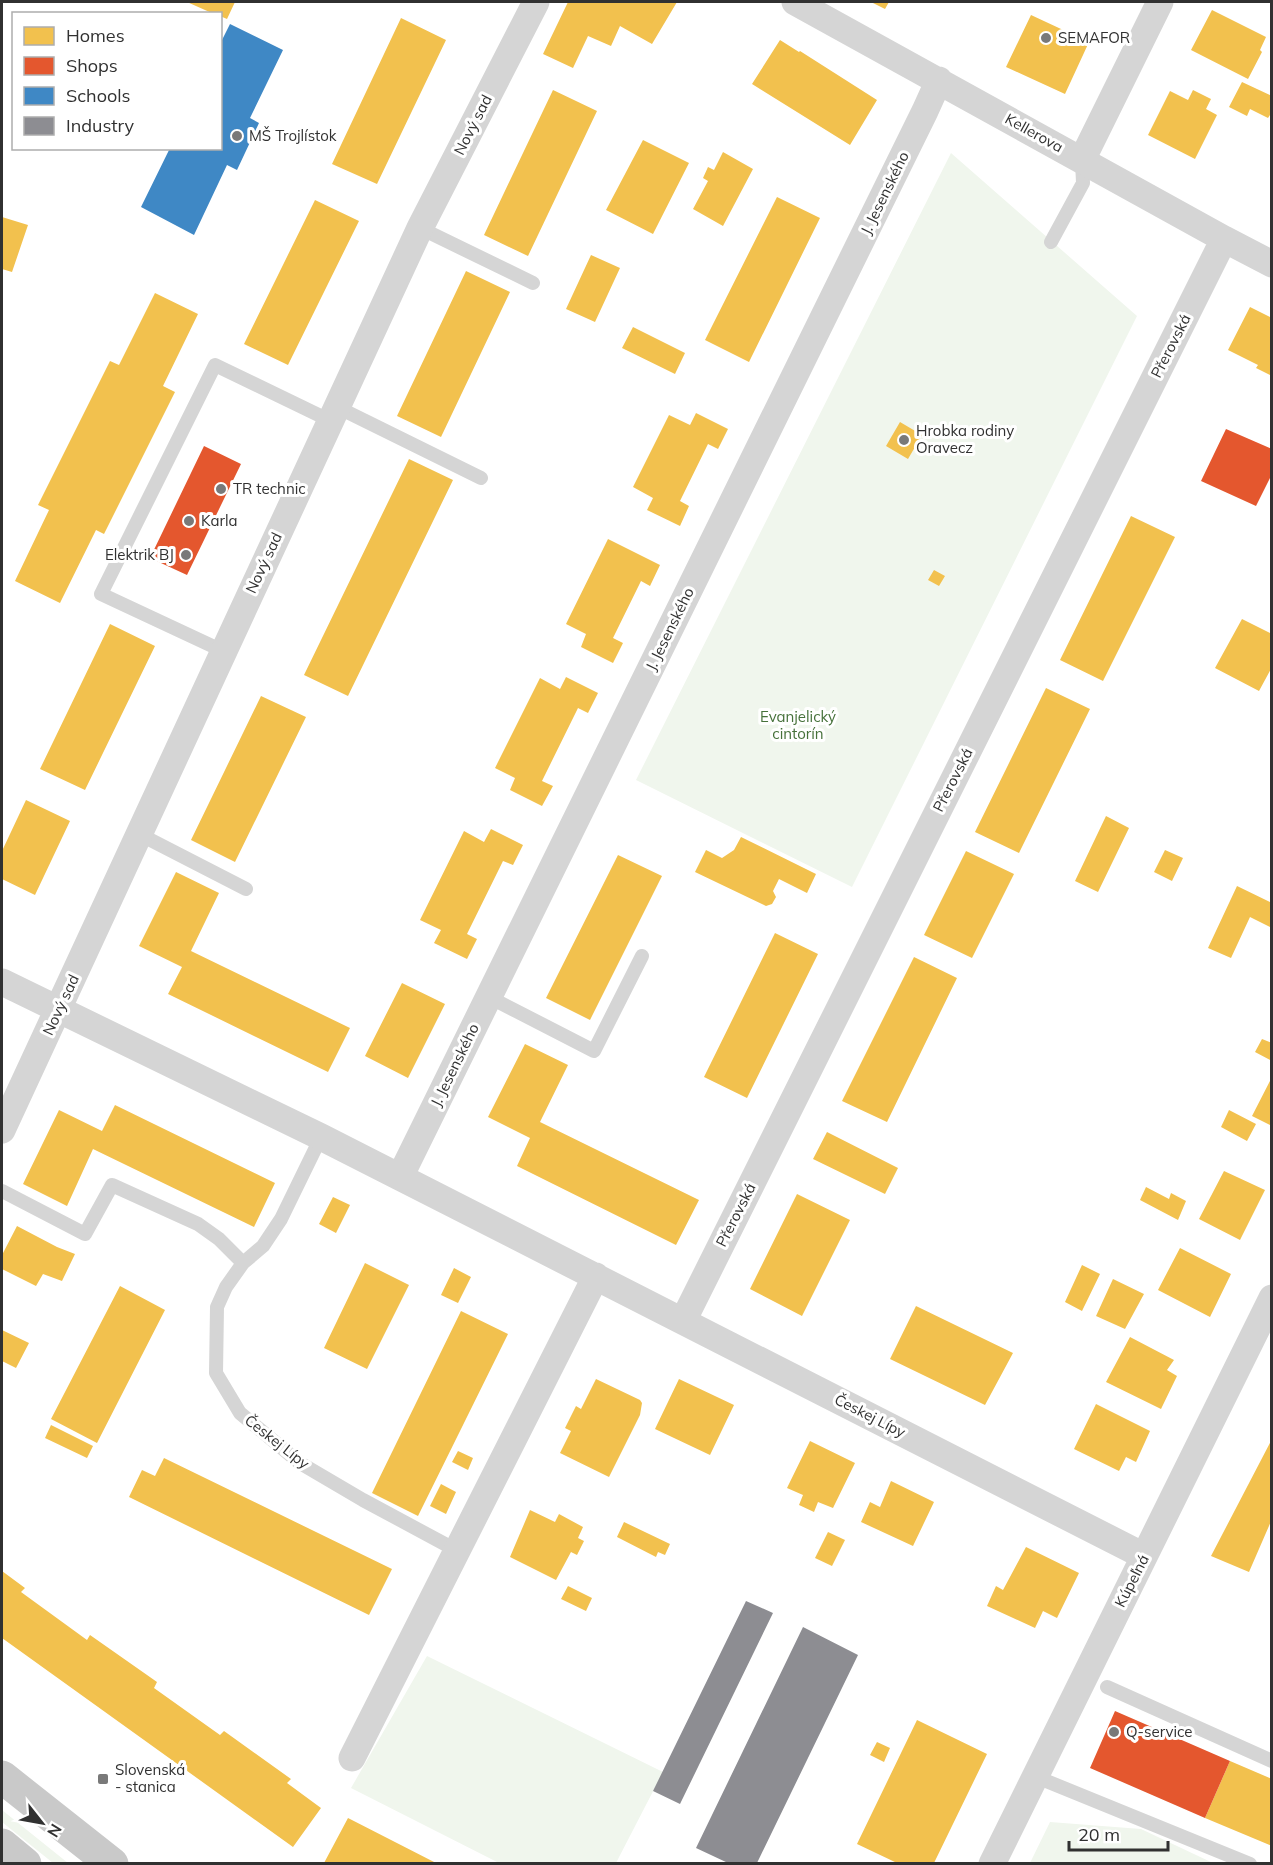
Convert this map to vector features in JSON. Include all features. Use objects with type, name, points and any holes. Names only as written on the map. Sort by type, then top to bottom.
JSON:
[{"type":"main road","points":[[2,1777],[112,1863]]},
{"type":"main road","points":[[2,1845],[25,1863]]},
{"type":"street","name":"Nový sad","points":[[2,1130],[420,228],[536,2]]},
{"type":"street","name":"Kellerova","points":[[795,2],[1272,264]]},
{"type":"street","points":[[1082,160],[1160,2]]},
{"type":"street","name":"J. Jesenského","points":[[400,1177],[915,133],[939,80]]},
{"type":"street","name":"Přerovská","points":[[683,1321],[1224,239]]},
{"type":"street","name":"Českej Lípy","points":[[2,982],[321,1137],[1144,1556]]},
{"type":"street","points":[[352,1758],[596,1276]]},
{"type":"street","name":"Kúpeľná","points":[[992,1863],[1272,1298]]},
{"type":"lane","points":[[1051,242],[1083,183],[1082,160]]},
{"type":"lane","points":[[420,228],[533,283]]},
{"type":"lane","points":[[223,651],[101,594],[215,365],[481,478]]},
{"type":"lane","points":[[139,834],[246,889]]},
{"type":"lane","points":[[489,997],[594,1051],[642,956]]},
{"type":"lane","name":"Českej Lípy","points":[[321,1137],[281,1220],[263,1246],[243,1263],[226,1287],[217,1307],[216,1373],[240,1413],[300,1463],[456,1550]]},
{"type":"lane","points":[[2,1191],[85,1234],[112,1185],[198,1224],[219,1239],[243,1263]]},
{"type":"lane","points":[[1107,1687],[1272,1761]]},
{"type":"lane","points":[[1034,1776],[1250,1863]]},
{"type":"green space","name":"Evanjelický cintorín","points":[[951,153],[1137,316],[852,887],[636,780]]},
{"type":"green space","points":[[427,1656],[663,1772],[616,1863],[499,1863],[351,1788]]},
{"type":"green space","points":[[2,1810],[68,1863],[53,1863],[2,1822]]},
{"type":"green space","points":[[1050,1822],[1141,1829],[1213,1863],[1030,1863]]},
{"type":"building: Homes","points":[[187,2],[235,2],[227,19],[222,17],[222,12],[210,12]]},
{"type":"building: Homes","points":[[568,2],[677,2],[652,44],[620,26],[611,46],[588,36],[573,68],[543,54]]},
{"type":"building: Homes","points":[[871,2],[889,2],[885,9]]},
{"type":"building: Homes","points":[[1212,10],[1266,37],[1260,50],[1262,52],[1248,79],[1191,50]]},
{"type":"building: Homes","points":[[1031,15],[1089,42],[1065,94],[1006,67]]},
{"type":"building: Homes","points":[[401,18],[446,40],[377,184],[332,164]]},
{"type":"building: Homes","points":[[780,40],[877,100],[850,145],[752,84]]},
{"type":"building: Homes","points":[[1242,82],[1272,96],[1272,112],[1268,118],[1250,109],[1247,116],[1229,107]]},
{"type":"building: Homes","points":[[553,90],[597,111],[528,256],[484,235]]},
{"type":"building: Homes","points":[[1193,90],[1211,99],[1206,109],[1217,115],[1195,159],[1148,135],[1170,91],[1188,100]]},
{"type":"building: Homes","points":[[643,140],[689,163],[653,234],[606,210]]},
{"type":"building: Homes","points":[[723,152],[753,169],[723,226],[693,209],[708,181],[703,178],[708,167],[714,170]]},
{"type":"building: Homes","points":[[777,197],[820,218],[749,362],[705,340]]},
{"type":"building: Homes","points":[[315,200],[359,221],[288,365],[244,344]]},
{"type":"building: Homes","points":[[2,217],[28,225],[12,272],[2,269]]},
{"type":"building: Homes","points":[[591,255],[620,268],[595,322],[566,309]]},
{"type":"building: Homes","points":[[466,271],[510,292],[441,437],[397,416]]},
{"type":"building: Homes","points":[[155,293],[198,314],[163,386],[175,392],[104,534],[96,530],[60,603],[15,581],[49,510],[38,505],[110,361],[119,365]]},
{"type":"building: Homes","points":[[1250,307],[1272,318],[1272,376],[1256,368],[1258,365],[1228,350]]},
{"type":"building: Homes","points":[[633,327],[685,353],[675,374],[622,348]]},
{"type":"building: Homes","points":[[696,413],[728,429],[718,449],[708,444],[680,501],[689,506],[680,526],[647,510],[653,498],[633,487],[669,415],[690,425]]},
{"type":"building: Homes","name":"Hrobka rodiny Oravecz","points":[[900,422],[922,435],[908,459],[886,446]]},
{"type":"building: Homes","points":[[409,459],[453,480],[348,696],[304,675]]},
{"type":"building: Homes","points":[[1131,516],[1175,537],[1103,681],[1060,660]]},
{"type":"building: Homes","points":[[608,539],[660,565],[650,586],[641,581],[613,638],[623,643],[613,663],[581,647],[586,634],[566,624]]},
{"type":"building: Homes","points":[[934,570],[945,576],[939,586],[928,580]]},
{"type":"building: Homes","points":[[1242,619],[1272,634],[1272,667],[1259,691],[1215,668]]},
{"type":"building: Homes","points":[[110,624],[155,646],[85,790],[40,769]]},
{"type":"building: Homes","points":[[566,677],[598,693],[588,713],[578,708],[542,781],[553,786],[542,806],[510,790],[515,778],[495,768],[540,678],[560,689]]},
{"type":"building: Homes","points":[[1046,688],[1090,709],[1019,853],[975,832]]},
{"type":"building: Homes","points":[[261,696],[306,717],[235,862],[191,840]]},
{"type":"building: Homes","points":[[26,800],[70,821],[35,895],[2,879],[2,851]]},
{"type":"building: Homes","points":[[1106,816],[1129,828],[1098,892],[1075,881]]},
{"type":"building: Homes","points":[[491,829],[523,845],[513,865],[503,861],[467,934],[477,939],[467,959],[434,943],[441,930],[420,920],[464,831],[484,842]]},
{"type":"building: Homes","points":[[741,837],[816,874],[807,893],[779,879],[773,891],[776,897],[772,904],[766,906],[695,872],[706,850],[722,858],[734,850]]},
{"type":"building: Homes","points":[[1165,850],[1183,858],[1172,881],[1154,872]]},
{"type":"building: Homes","points":[[966,851],[1014,874],[972,958],[924,935]]},
{"type":"building: Homes","points":[[618,855],[662,876],[590,1020],[546,998]]},
{"type":"building: Homes","points":[[176,872],[219,893],[191,951],[350,1028],[328,1072],[168,994],[182,967],[139,946]]},
{"type":"building: Homes","points":[[1237,886],[1272,903],[1272,928],[1250,917],[1231,958],[1208,948]]},
{"type":"building: Homes","points":[[775,933],[818,954],[747,1098],[704,1077]]},
{"type":"building: Homes","points":[[914,957],[957,978],[887,1122],[842,1101]]},
{"type":"building: Homes","points":[[402,983],[445,1004],[408,1078],[365,1056]]},
{"type":"building: Homes","points":[[1262,1039],[1272,1043],[1272,1061],[1255,1052]]},
{"type":"building: Homes","points":[[525,1044],[568,1065],[540,1122],[699,1200],[676,1245],[517,1166],[530,1138],[488,1117]]},
{"type":"building: Homes","points":[[1272,1077],[1272,1126],[1252,1116]]},
{"type":"building: Homes","points":[[115,1105],[275,1183],[254,1227],[93,1149],[67,1206],[23,1184],[59,1110],[102,1131]]},
{"type":"building: Homes","points":[[1229,1110],[1256,1124],[1247,1141],[1221,1127]]},
{"type":"building: Homes","points":[[827,1132],[898,1168],[885,1194],[813,1159]]},
{"type":"building: Homes","points":[[1224,1171],[1265,1190],[1240,1240],[1199,1219]]},
{"type":"building: Homes","points":[[1146,1187],[1169,1199],[1171,1193],[1186,1201],[1178,1220],[1140,1200]]},
{"type":"building: Homes","points":[[797,1194],[850,1220],[802,1316],[750,1289]]},
{"type":"building: Homes","points":[[333,1197],[350,1205],[336,1233],[319,1224]]},
{"type":"building: Homes","points":[[17,1226],[75,1254],[62,1281],[43,1274],[36,1286],[2,1269],[2,1255]]},
{"type":"building: Homes","points":[[1180,1248],[1231,1274],[1210,1317],[1158,1290]]},
{"type":"building: Homes","points":[[365,1263],[409,1285],[367,1369],[324,1348]]},
{"type":"building: Homes","points":[[1082,1265],[1100,1274],[1082,1311],[1065,1302]]},
{"type":"building: Homes","points":[[454,1268],[471,1277],[458,1303],[441,1295]]},
{"type":"building: Homes","points":[[1113,1279],[1144,1294],[1125,1329],[1096,1316]]},
{"type":"building: Homes","points":[[120,1286],[165,1310],[97,1443],[51,1419]]},
{"type":"building: Homes","points":[[916,1306],[1013,1353],[985,1405],[890,1359]]},
{"type":"building: Homes","points":[[461,1311],[508,1334],[418,1516],[372,1493]]},
{"type":"building: Homes","points":[[2,1330],[29,1343],[16,1368],[2,1361]]},
{"type":"building: Homes","points":[[1130,1337],[1174,1360],[1167,1370],[1177,1376],[1161,1409],[1106,1382]]},
{"type":"building: Homes","points":[[596,1379],[642,1403],[640,1415],[609,1477],[560,1453],[571,1431],[565,1428],[576,1406],[581,1409]]},
{"type":"building: Homes","points":[[679,1379],[734,1405],[710,1455],[655,1429]]},
{"type":"building: Homes","points":[[1096,1404],[1150,1431],[1136,1462],[1126,1457],[1119,1471],[1074,1449]]},
{"type":"building: Homes","points":[[51,1425],[93,1446],[87,1458],[45,1438]]},
{"type":"building: Homes","points":[[1272,1439],[1272,1519],[1249,1572],[1211,1556]]},
{"type":"building: Homes","points":[[810,1441],[855,1463],[833,1508],[818,1502],[814,1512],[799,1505],[803,1495],[787,1488]]},
{"type":"building: Homes","points":[[458,1451],[473,1458],[468,1470],[452,1462]]},
{"type":"building: Homes","points":[[164,1458],[392,1569],[369,1615],[129,1497],[142,1470],[155,1476]]},
{"type":"building: Homes","points":[[891,1481],[934,1502],[913,1546],[861,1522],[870,1502],[880,1507]]},
{"type":"building: Homes","points":[[441,1484],[456,1492],[446,1514],[430,1506]]},
{"type":"building: Homes","points":[[530,1510],[555,1522],[559,1514],[583,1527],[578,1538],[584,1541],[577,1555],[571,1552],[556,1580],[510,1557]]},
{"type":"building: Homes","points":[[624,1522],[670,1544],[665,1555],[658,1552],[656,1557],[617,1537]]},
{"type":"building: Homes","points":[[828,1532],[845,1540],[832,1566],[815,1558]]},
{"type":"building: Homes","points":[[1026,1547],[1079,1573],[1057,1618],[1043,1611],[1035,1628],[987,1606],[996,1586],[1003,1590]]},
{"type":"building: Homes","points":[[2,1571],[25,1588],[21,1592],[87,1640],[90,1635],[157,1682],[154,1688],[220,1735],[224,1731],[291,1779],[287,1783],[321,1808],[293,1847],[2,1638]]},
{"type":"building: Homes","points":[[568,1586],[592,1598],[586,1611],[561,1599]]},
{"type":"building: Homes","points":[[917,1720],[987,1754],[934,1863],[897,1863],[857,1844]]},
{"type":"building: Homes","points":[[877,1742],[890,1748],[884,1762],[870,1755]]},
{"type":"building: Homes","points":[[1230,1761],[1272,1779],[1272,1846],[1205,1818]]},
{"type":"building: Homes","points":[[348,1818],[436,1863],[324,1863]]},
{"type":"building: Shops","points":[[1226,429],[1272,449],[1272,474],[1256,506],[1201,481]]},
{"type":"building: Shops","points":[[204,446],[241,464],[187,575],[150,558]]},
{"type":"building: Shops","points":[[1115,1711],[1230,1761],[1205,1818],[1090,1768]]},
{"type":"building: Schools","points":[[230,24],[283,50],[250,118],[259,123],[237,170],[227,165],[194,235],[141,207],[169,150],[222,150],[222,40]]},
{"type":"building: Industry","points":[[746,1601],[773,1613],[680,1804],[653,1791]]},
{"type":"building: Industry","points":[[803,1627],[858,1655],[757,1863],[728,1863],[696,1848]]},
{"type":"place","name":"SEMAFOR","points":[[1046,38]]},
{"type":"place","name":"MŠ Trojlístok","points":[[237,136]]},
{"type":"place","name":"Hrobka rodiny Oravecz","points":[[904,440]]},
{"type":"place","name":"TR technic","points":[[221,489]]},
{"type":"place","name":"Karla","points":[[189,521]]},
{"type":"place","name":"Elektrik BJ","points":[[186,555]]},
{"type":"place","name":"Q-service","points":[[1114,1732]]},
{"type":"place","name":"Slovenská - stanica","points":[[103,1779]]}]
